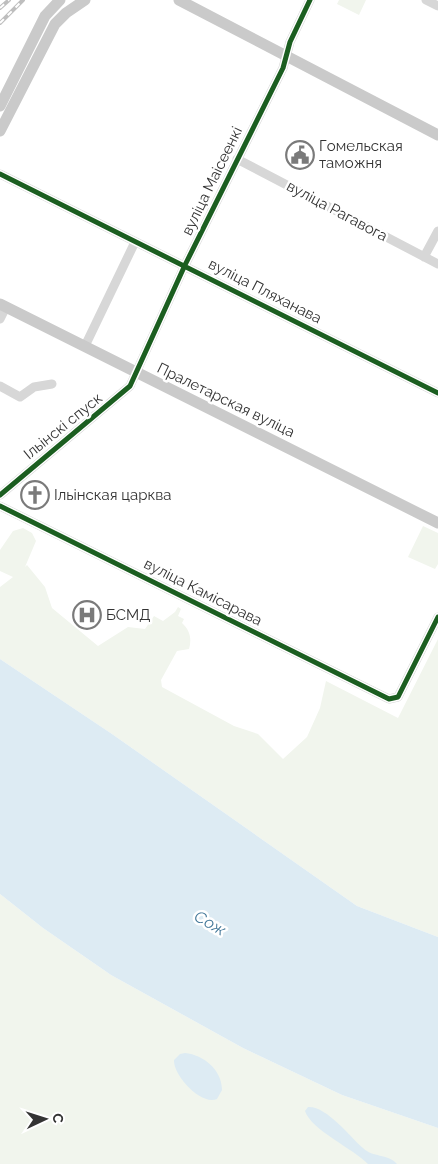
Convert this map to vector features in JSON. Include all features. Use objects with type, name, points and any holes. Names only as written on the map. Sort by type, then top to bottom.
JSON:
[{"type":"main road","points":[[0,106],[46,16],[60,0]]},
{"type":"main road","points":[[0,131],[55,24],[66,13],[85,0]]},
{"type":"main road","points":[[179,0],[438,135]]},
{"type":"main road","name":"Пралетарская вуліца","points":[[3,305],[438,524]]},
{"type":"street","name":"вуліца Маісеенкі","points":[[136,373],[185,265],[283,68],[286,55],[310,0]]},
{"type":"street","points":[[426,0],[438,6]]},
{"type":"street","name":"вуліца Рагавога","points":[[237,159],[438,264]]},
{"type":"street","name":"вуліца Пляханава","points":[[0,174],[438,393]]},
{"type":"street","points":[[424,257],[438,231]]},
{"type":"street","points":[[85,346],[135,242]]},
{"type":"street","points":[[0,320],[3,305]]},
{"type":"street","name":"Ільінскі спуск","points":[[0,495],[53,449],[124,393],[136,373]]},
{"type":"street","points":[[0,386],[20,397],[34,387],[52,384]]},
{"type":"street","name":"вуліца Камісарава","points":[[0,506],[388,700],[394,700],[398,696],[438,617]]},
{"type":"shaded area","points":[[339,0],[366,0],[359,15],[337,4]]},
{"type":"shaded area","points":[[423,526],[438,533],[438,564],[435,569],[408,557]]},
{"type":"shaded area","points":[[23,528],[32,533],[36,541],[25,567],[27,565],[45,587],[52,608],[98,646],[128,627],[145,629],[154,616],[163,621],[175,612],[178,607],[181,609],[178,616],[184,619],[182,623],[190,635],[189,649],[177,651],[161,680],[162,687],[234,726],[258,734],[283,759],[307,737],[320,708],[326,681],[398,718],[438,639],[438,937],[357,906],[112,734],[0,659],[0,587],[13,577],[0,571],[0,550],[13,531]]},
{"type":"shaded area","points":[[0,894],[43,928],[111,975],[243,1048],[342,1095],[438,1128],[438,1164],[0,1164]]},
{"type":"water","name":"Сож","points":[[0,659],[112,734],[357,906],[438,937],[438,1128],[342,1095],[243,1048],[111,975],[43,928],[0,894]]},
{"type":"water","points":[[185,1053],[205,1060],[215,1070],[219,1076],[222,1090],[217,1099],[203,1098],[183,1081],[174,1060],[180,1054]]},
{"type":"water","points":[[308,1107],[323,1111],[367,1151],[389,1158],[397,1164],[368,1164],[315,1125],[305,1111]]},
{"type":"railway","points":[[0,8],[9,0]]},
{"type":"railway","points":[[0,23],[23,0]]},
{"type":"cycle path","points":[[0,495],[130,386],[185,265],[283,68],[290,42],[310,0]]},
{"type":"cycle path","points":[[0,174],[438,393]]},
{"type":"cycle path","points":[[0,506],[389,699],[398,697],[438,617]]},
{"type":"place","name":"Гомельская таможня","points":[[300,155]]},
{"type":"place","name":"Ільінская царква","points":[[35,495]]},
{"type":"place","name":"БСМД","points":[[87,615]]}]
